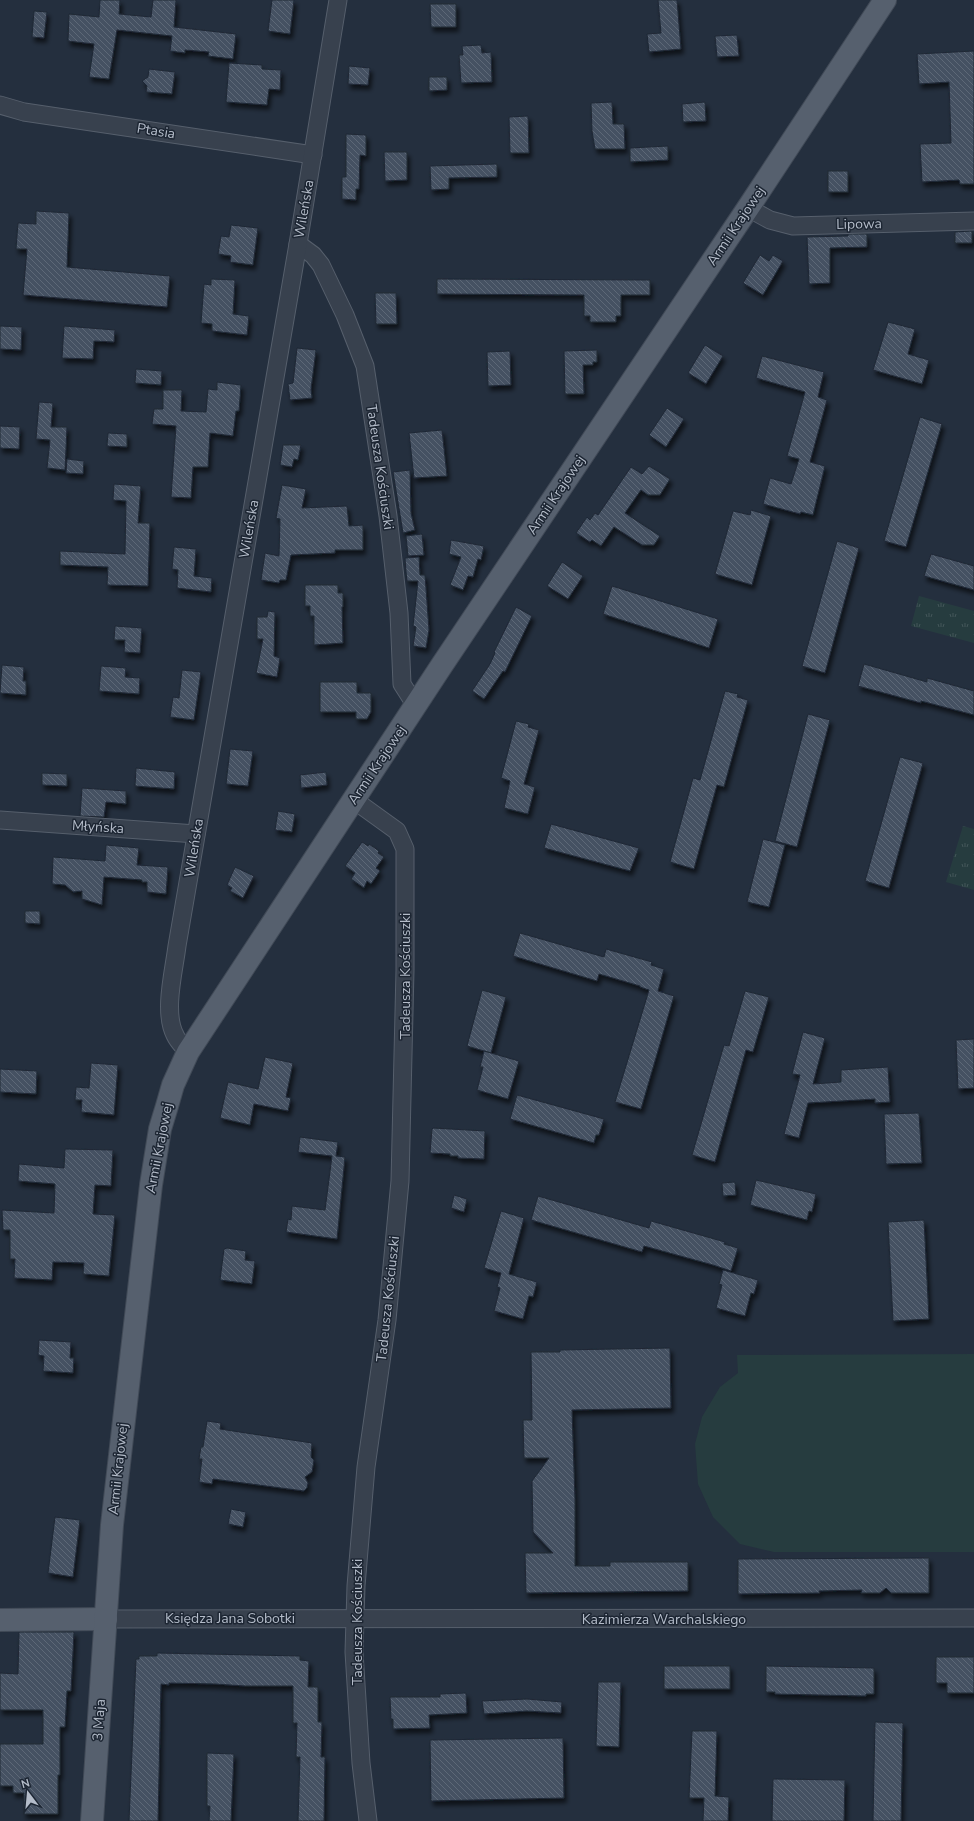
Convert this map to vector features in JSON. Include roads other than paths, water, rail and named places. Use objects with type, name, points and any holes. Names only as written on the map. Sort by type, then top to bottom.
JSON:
[{"type":"main road","name":"Armii Krajowej","points":[[106,1618],[115,1496],[151,1185],[160,1130],[165,1112],[173,1085],[188,1052],[885,0]]},
{"type":"main road","points":[[0,1620],[106,1618]]},
{"type":"main road","name":"3 Maja","points":[[92,1821],[106,1618]]},
{"type":"street","name":"Wileńska","points":[[188,1052],[175,1036],[170,1024],[169,1010],[177,946],[298,244],[338,0]]},
{"type":"street","name":"Ptasia","points":[[0,105],[24,112],[313,155]]},
{"type":"street","name":"Lipowa","points":[[748,208],[770,220],[793,226],[974,221]]},
{"type":"street","name":"Tadeusza Kościuszki","points":[[298,244],[313,255],[321,265],[345,315],[365,366],[388,516],[398,606],[402,684],[416,706]]},
{"type":"street","name":"Tadeusza Kościuszki","points":[[354,800],[397,831],[405,849],[406,962],[400,1181],[387,1320],[366,1467],[359,1534],[354,1619],[354,1652],[360,1756],[368,1821]]},
{"type":"street","name":"Młyńska","points":[[0,820],[196,834]]},
{"type":"street","name":"Księdza Jana Sobotki","points":[[106,1618],[354,1619]]},
{"type":"street","name":"Kazimierza Warchalskiego","points":[[354,1619],[974,1618]]}]
